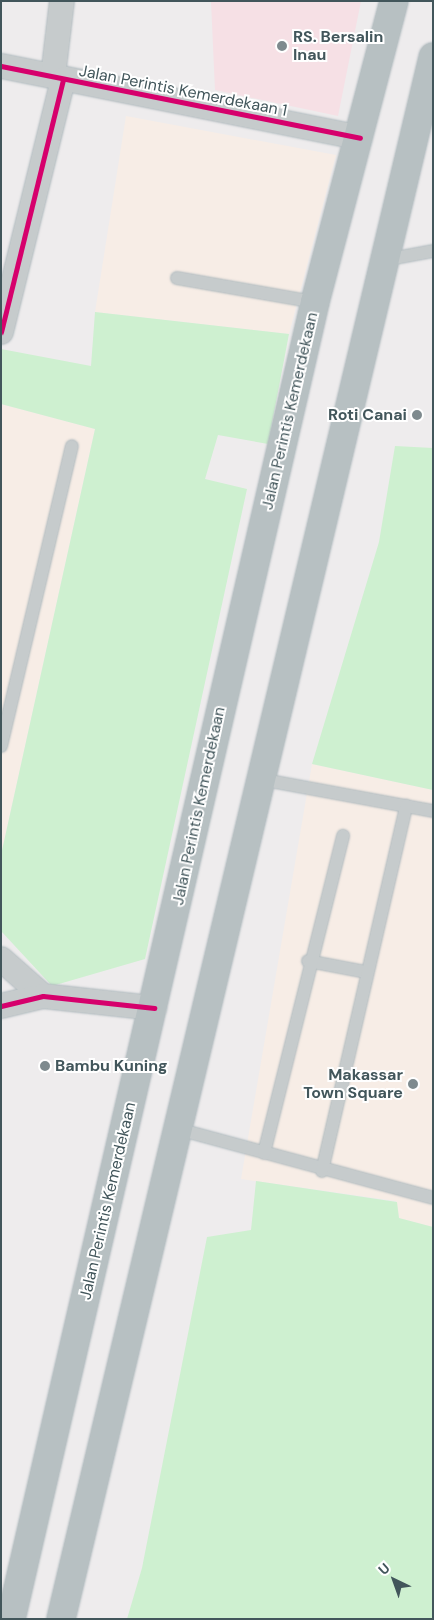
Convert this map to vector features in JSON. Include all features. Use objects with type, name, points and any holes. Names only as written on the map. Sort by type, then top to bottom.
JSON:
[{"type":"highway","name":"Jalan Perintis Kemerdekaan","points":[[12,1616],[154,1008],[315,302],[360,138],[394,1]]},
{"type":"highway","points":[[63,1613],[259,779],[433,57]]},
{"type":"street","points":[[1,332],[58,78],[62,1]]},
{"type":"street","name":"Jalan Perintis Kemerdekaan 1","points":[[1,66],[360,138]]},
{"type":"street","points":[[1,959],[43,996]]},
{"type":"street","points":[[1,1006],[43,996],[154,1008]]},
{"type":"lane","points":[[384,260],[433,251]]},
{"type":"lane","points":[[177,278],[315,302]]},
{"type":"lane","points":[[1,746],[72,446]]},
{"type":"lane","points":[[259,779],[433,812]]},
{"type":"lane","points":[[322,1171],[366,972],[406,806]]},
{"type":"lane","points":[[264,1153],[308,961],[343,836]]},
{"type":"lane","points":[[308,961],[366,972]]},
{"type":"lane","points":[[178,1129],[322,1171],[433,1198]]},
{"type":"shaded area","name":"RS. Bersalin Inau","points":[[211,1],[361,1],[338,116],[215,90]]},
{"type":"shaded area","points":[[126,116],[336,155],[289,334],[95,312]]},
{"type":"shaded area","points":[[1,404],[95,429],[1,855]]},
{"type":"shaded area","points":[[312,764],[433,790],[433,1227],[399,1218],[396,1201],[241,1179]]},
{"type":"green space","points":[[95,312],[289,334],[268,444],[218,435],[205,479],[247,489],[145,959],[52,986],[1,931],[1,855],[95,429],[1,404],[1,349],[91,366]]},
{"type":"green space","points":[[395,446],[433,448],[433,790],[312,764],[379,542]]},
{"type":"green space","points":[[256,1181],[397,1202],[399,1218],[433,1227],[433,1619],[127,1619],[142,1568],[207,1237],[251,1230]]},
{"type":"cycle path","points":[[1,66],[360,138]]},
{"type":"cycle path","points":[[1,332],[63,79]]},
{"type":"cycle path","points":[[1,1006],[43,996],[154,1008]]},
{"type":"place","name":"RS. Bersalin Inau","points":[[282,46]]},
{"type":"place","name":"Roti Canai","points":[[417,415]]},
{"type":"place","name":"Bambu Kuning","points":[[45,1066]]},
{"type":"place","name":"Makassar Town Square","points":[[413,1084]]}]
